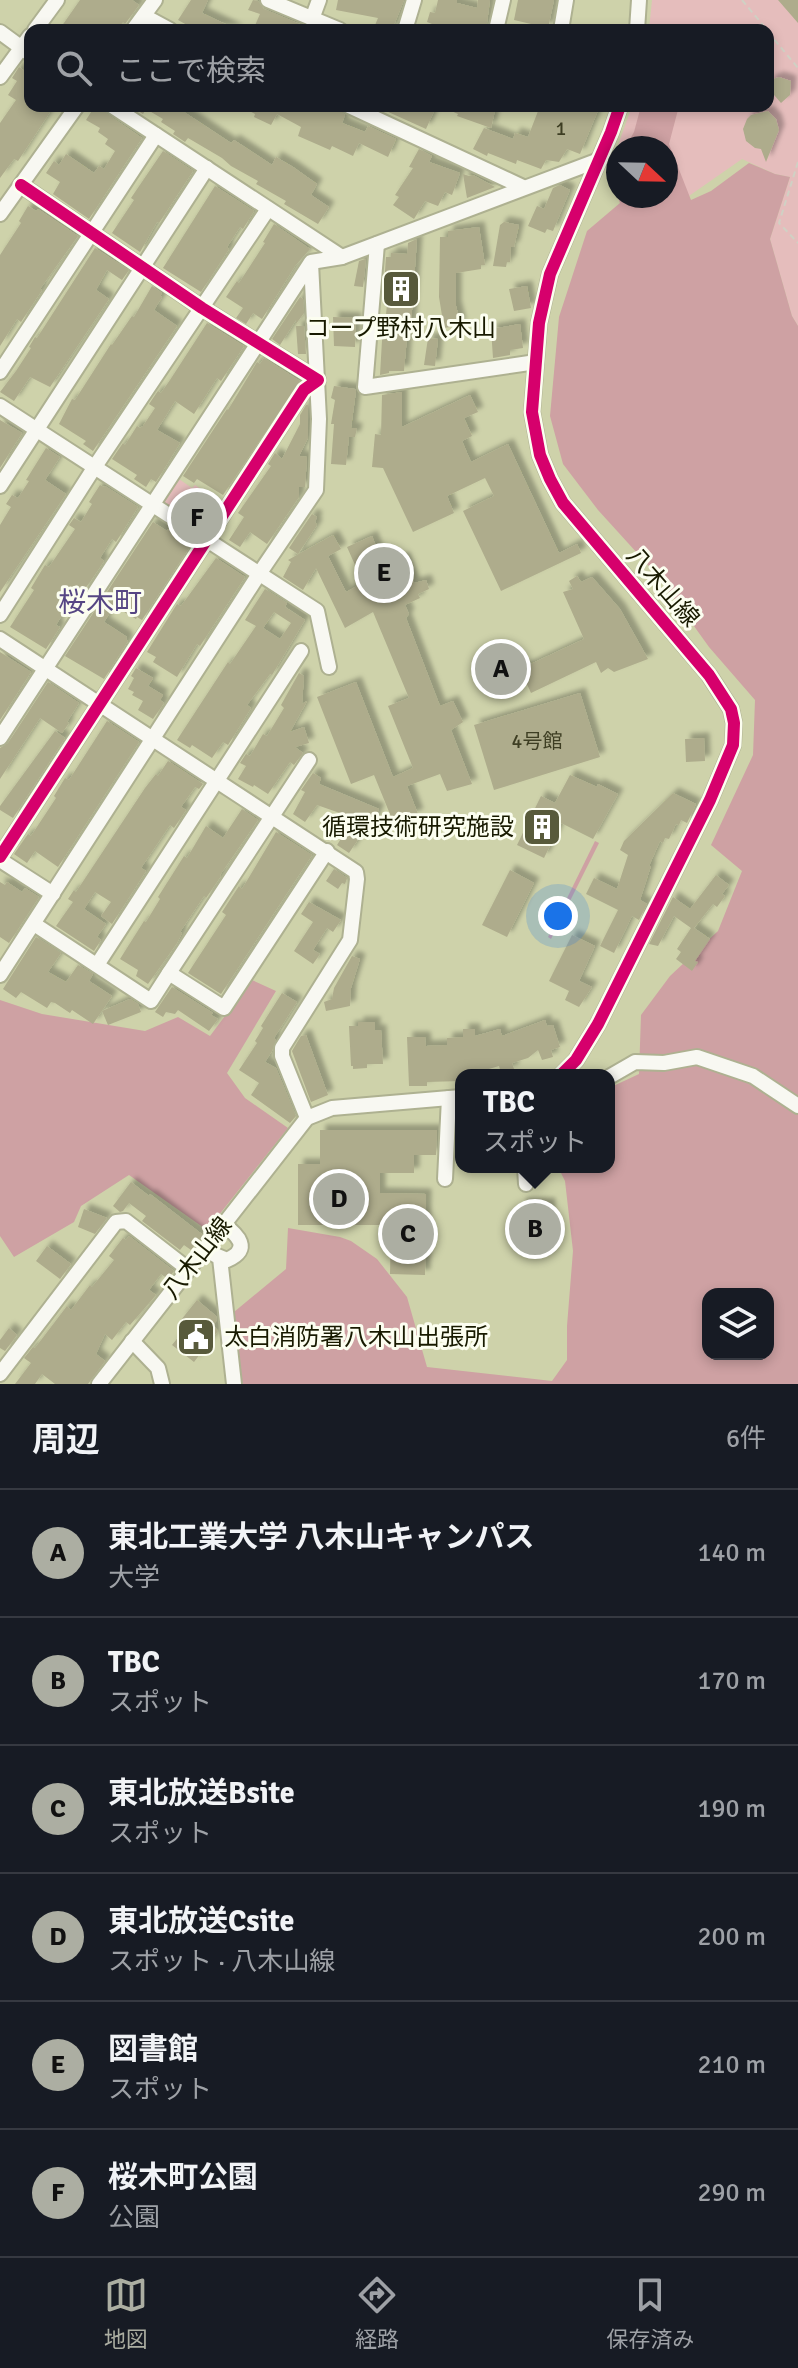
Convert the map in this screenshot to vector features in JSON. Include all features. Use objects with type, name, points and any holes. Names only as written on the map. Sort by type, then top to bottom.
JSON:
[{"type":"street","points":[[39,24],[57,0]]},
{"type":"street","points":[[138,24],[155,0]]},
{"type":"street","points":[[268,0],[317,24],[319,0]]},
{"type":"street","points":[[407,24],[414,0]]},
{"type":"street","points":[[497,24],[503,0]]},
{"type":"street","points":[[562,24],[566,0]]},
{"type":"street","points":[[637,24],[639,0]]},
{"type":"street","points":[[144,16],[159,24]]},
{"type":"street","points":[[0,32],[24,44]]},
{"type":"street","points":[[0,77],[24,49]]},
{"type":"street","points":[[0,214],[73,112]]},
{"type":"street","points":[[121,112],[342,257]]},
{"type":"street","points":[[362,112],[523,187]]},
{"type":"street","name":"八木山線","points":[[567,1069],[598,1024],[710,800],[733,745],[731,709],[709,675],[563,503],[545,467],[535,434],[532,412],[539,323],[550,274],[618,112]]},
{"type":"street","points":[[0,372],[156,135]]},
{"type":"street","points":[[0,738],[311,262],[342,257],[599,160]]},
{"type":"street","points":[[0,486],[207,168]]},
{"type":"street","points":[[21,185],[202,308],[318,380]]},
{"type":"street","points":[[0,615],[94,468],[268,209]]},
{"type":"street","points":[[377,244],[365,387],[536,362]]},
{"type":"street","points":[[0,975],[316,490],[319,419],[311,262]]},
{"type":"street","points":[[53,894],[0,859],[304,390],[318,380]]},
{"type":"street","points":[[0,406],[317,611],[329,667]]},
{"type":"street","points":[[0,639],[356,872],[350,940],[282,1048],[282,1056],[307,1118],[332,1108],[455,1098],[445,1179]]},
{"type":"street","points":[[97,965],[301,651]]},
{"type":"street","points":[[34,924],[151,1001],[309,760]]},
{"type":"street","points":[[169,973],[224,1008],[327,851]]},
{"type":"street","points":[[615,1074],[635,1062],[664,1063],[697,1057],[753,1076],[798,1106]]},
{"type":"street","name":"八木山線","points":[[99,1384],[307,1118]]},
{"type":"street","points":[[525,1173],[526,1184]]},
{"type":"street","points":[[0,1374],[116,1222],[126,1221],[188,1269]]},
{"type":"street","points":[[206,1246],[220,1258],[227,1260],[234,1257],[241,1244],[239,1236],[223,1224]]},
{"type":"street","points":[[220,1258],[234,1384]]},
{"type":"street","points":[[132,1341],[158,1368],[162,1384]]},
{"type":"path","points":[[742,0],[761,24]]},
{"type":"path","points":[[774,39],[798,68]]},
{"type":"path","points":[[798,162],[779,223],[798,243]]},
{"type":"shaded area","points":[[652,0],[798,0],[798,326],[792,316],[770,239],[790,177],[775,174],[742,159],[686,198],[678,178],[678,136],[621,136],[630,112],[774,112],[774,24],[650,24]]},
{"type":"shaded area","points":[[639,112],[677,112],[671,136],[632,136]]},
{"type":"shaded area","points":[[749,163],[790,177],[770,239],[792,316],[798,326],[798,1384],[236,1384],[234,1312],[286,1269],[288,1228],[340,1237],[377,1259],[407,1297],[427,1367],[552,1381],[567,1360],[573,1251],[565,1181],[561,1173],[615,1173],[615,1085],[639,1074],[641,1015],[670,976],[718,931],[742,871],[711,845],[753,755],[755,700],[709,647],[658,576],[598,510],[563,464],[550,416],[559,317],[587,231],[614,208],[678,208],[678,167],[691,200],[711,191]]},
{"type":"shaded area","points":[[176,477],[192,488],[195,485],[222,504],[203,532],[159,503]]},
{"type":"shaded area","points":[[595,841],[599,843],[551,939],[548,937]]},
{"type":"shaded area","points":[[252,980],[276,991],[227,1073],[245,1098],[288,1128],[207,1230],[129,1175],[81,1206],[74,1222],[14,1257],[0,1236],[0,1000],[42,1014],[145,1031],[178,1017],[210,1036]]},
{"type":"building","points":[[80,0],[132,0],[139,5],[125,24],[63,24]]},
{"type":"building","points":[[191,0],[208,0],[202,13],[225,24],[185,24],[178,20]]},
{"type":"building","points":[[253,0],[258,1],[264,9],[300,24],[256,24],[260,14],[248,10]]},
{"type":"building","points":[[338,0],[404,0],[394,24],[376,24],[378,18],[336,10]]},
{"type":"building","points":[[438,0],[457,0],[457,3],[477,8],[478,0],[490,0],[487,24],[427,22],[430,12],[435,13]]},
{"type":"building","points":[[518,0],[554,0],[549,24],[514,20]]},
{"type":"building","points":[[778,0],[798,0],[798,23]]},
{"type":"building","points":[[19,67],[24,71],[24,112],[50,112],[18,161],[14,159],[0,178],[0,123],[16,100],[8,95],[17,81],[12,78]]},
{"type":"building","points":[[774,79],[791,81],[790,95],[781,103],[774,95]]},
{"type":"building","points":[[91,112],[106,112],[142,138],[89,219],[53,194],[60,182],[46,173],[54,161],[59,165],[66,154],[94,173],[99,166],[104,169],[115,151],[105,144],[108,139],[98,132],[100,128],[86,120]]},
{"type":"building","points":[[151,112],[184,112],[272,165],[276,157],[317,184],[311,195],[329,207],[318,224],[284,204],[286,201],[256,184],[258,181],[222,158],[188,138],[185,142],[173,134],[175,131],[161,122],[163,119]]},
{"type":"building","points":[[251,112],[341,112],[345,115],[342,123],[365,132],[368,126],[396,139],[388,157],[359,143],[353,156],[298,136],[301,127],[277,114],[271,125],[254,117]]},
{"type":"building","points":[[388,112],[434,112],[426,129]]},
{"type":"building","points":[[454,112],[495,112],[491,128]]},
{"type":"building","points":[[538,112],[597,112],[580,154],[567,149],[559,162],[546,160],[541,169],[517,160],[516,164],[488,153],[487,156],[473,149],[484,128],[513,139],[515,133],[528,137]]},
{"type":"building","points":[[769,112],[776,119],[779,130],[766,162],[761,149],[746,141],[743,129],[751,115]]},
{"type":"building","points":[[419,149],[432,156],[429,162],[460,173],[452,195],[445,192],[438,206],[425,201],[414,219],[393,205],[399,197],[395,195],[413,168],[409,167]]},
{"type":"building","points":[[163,151],[193,171],[140,252],[112,233]]},
{"type":"building","points":[[463,174],[473,175],[495,187],[467,198]]},
{"type":"building","points":[[560,185],[570,190],[553,231],[547,229],[545,233],[528,226],[537,206],[544,209],[553,188]]},
{"type":"building","points":[[215,186],[254,211],[243,229],[240,227],[201,292],[163,268]]},
{"type":"building","points":[[28,206],[36,211],[38,209],[78,236],[21,322],[17,319],[0,346],[0,255]]},
{"type":"building","points":[[504,222],[519,225],[514,247],[511,247],[510,262],[506,267],[493,266],[500,225]]},
{"type":"building","points":[[274,224],[310,249],[295,266],[262,319],[253,313],[246,324],[236,318],[243,308],[226,297],[237,281],[239,283]]},
{"type":"building","points":[[479,227],[485,265],[481,265],[481,269],[456,273],[456,306],[461,325],[444,328],[439,297],[440,237],[448,237],[448,231]]},
{"type":"building","name":"コープ野村八木山","points":[[417,239],[411,325],[408,325],[404,371],[389,371],[380,375],[389,285],[384,285],[386,257],[391,257],[391,253],[407,254],[408,243]]},
{"type":"building","points":[[95,248],[129,270],[122,280],[107,270],[96,290],[109,299],[50,387],[30,377],[14,401],[0,392]]},
{"type":"building","points":[[366,259],[363,287],[354,286],[359,261]]},
{"type":"building","points":[[152,286],[162,293],[154,310],[177,326],[93,451],[83,444],[86,441],[59,424],[72,399],[75,400],[111,344],[134,317]]},
{"type":"building","points":[[527,286],[531,308],[514,311],[509,289]]},
{"type":"building","points":[[300,297],[303,299],[304,313],[280,345],[272,339]]},
{"type":"building","points":[[333,317],[356,318],[355,347],[334,346]]},
{"type":"building","points":[[207,323],[244,346],[221,381],[217,378],[194,414],[175,401],[157,430],[180,443],[156,482],[151,479],[146,487],[134,479],[137,475],[112,459],[137,426],[143,426],[155,408],[149,404],[158,391],[161,393]]},
{"type":"building","points":[[520,324],[523,348],[510,350],[510,355],[493,358],[491,329]]},
{"type":"building","points":[[296,326],[304,326],[306,354],[298,354]]},
{"type":"building","points":[[428,338],[438,339],[435,366],[424,365]]},
{"type":"building","points":[[264,358],[300,381],[223,495],[197,479],[194,483],[183,476],[257,362],[260,364]]},
{"type":"building","points":[[334,386],[356,391],[351,428],[357,428],[355,437],[349,437],[346,465],[331,464],[334,424],[331,424],[335,400],[331,398]]},
{"type":"building","points":[[402,392],[402,427],[470,395],[478,412],[464,418],[472,436],[462,441],[471,462],[508,444],[559,553],[577,544],[581,553],[501,591],[463,511],[494,496],[485,478],[447,496],[454,513],[413,532],[383,468],[372,467],[375,434],[381,435],[382,395]]},
{"type":"building","points":[[306,405],[308,438],[299,456],[307,457],[305,487],[299,487],[299,497],[267,544],[250,532],[240,547],[229,540],[244,517],[238,513],[271,466],[268,464],[275,453],[282,459]]},
{"type":"building","points":[[0,420],[22,433],[0,468]]},
{"type":"building","points":[[46,448],[60,457],[45,480],[66,494],[0,592],[0,525],[11,507],[6,504],[12,495],[18,498]]},
{"type":"building","points":[[100,485],[138,507],[116,542],[112,539],[100,558],[104,561],[90,582],[82,592],[78,589],[56,625],[60,627],[46,649],[10,627],[34,590],[31,588],[45,565],[49,567],[75,529],[69,525],[74,518],[81,522]]},
{"type":"building","points":[[312,514],[317,517],[317,525],[298,554],[289,548]]},
{"type":"building","points":[[153,522],[191,545],[142,620],[114,606],[104,622],[127,637],[128,641],[104,679],[65,656]]},
{"type":"building","points":[[333,535],[341,549],[328,556],[346,592],[363,583],[347,547],[372,536],[384,566],[404,557],[414,583],[426,580],[429,589],[418,594],[420,598],[405,605],[409,614],[406,618],[440,706],[453,701],[463,722],[451,730],[472,784],[447,791],[440,774],[407,786],[418,814],[394,824],[374,775],[351,784],[317,697],[356,682],[393,777],[413,768],[388,706],[409,698],[373,612],[345,628],[316,568],[303,590],[283,577],[291,562],[288,560]]},
{"type":"building","points":[[216,558],[245,577],[177,677],[153,662],[156,657],[147,652],[177,604],[181,606]]},
{"type":"building","points":[[577,576],[581,582],[592,577],[620,609],[648,659],[614,672],[608,668],[601,673],[596,662],[531,693],[520,669],[584,639],[563,592],[573,589],[569,581]]},
{"type":"building","points":[[265,589],[287,603],[285,607],[305,620],[272,675],[247,705],[251,708],[228,745],[223,742],[212,758],[192,745],[190,748],[177,740],[228,662],[230,664],[256,626],[245,620]],"holes":[[[274,612],[291,623],[280,639],[263,628]]]},
{"type":"building","points":[[0,652],[31,672],[0,720]]},
{"type":"building","points":[[136,668],[153,678],[148,686],[163,695],[160,700],[164,703],[153,719],[138,710],[143,701],[128,689]]},
{"type":"building","points":[[299,673],[304,676],[302,704],[307,701],[290,732],[304,727],[309,743],[295,747],[303,753],[294,765],[290,762],[268,794],[238,779],[246,766],[240,763],[246,754],[250,756],[263,734],[267,736],[284,708],[281,705]]},
{"type":"building","points":[[48,682],[79,703],[62,733],[40,718],[0,779],[0,748],[8,743]]},
{"type":"building","points":[[580,693],[600,757],[494,790],[474,725]]},
{"type":"building","points":[[107,721],[139,742],[58,867],[35,851],[27,863],[14,854],[28,834],[31,836],[65,778],[69,780]]},
{"type":"building","points":[[55,731],[65,738],[13,818],[0,810],[0,806]]},
{"type":"building","points":[[704,738],[705,761],[686,762],[685,739]]},
{"type":"building","points":[[168,761],[203,784],[199,789],[195,787],[181,807],[186,810],[174,828],[170,825],[141,868],[146,871],[112,924],[101,916],[111,902],[95,892],[84,909],[106,924],[97,937],[101,940],[94,951],[56,926],[73,902],[68,899],[74,890],[76,892],[145,788]]},
{"type":"building","points":[[313,773],[321,778],[319,784],[379,809],[370,831],[365,829],[349,853],[337,845],[354,818],[317,805],[305,822],[293,814],[305,792],[301,790]]},
{"type":"building","points":[[570,775],[618,794],[593,839],[561,823],[544,858],[517,845],[541,796],[555,803]]},
{"type":"building","points":[[673,793],[696,804],[687,823],[681,820],[669,839],[665,838],[663,843],[660,841],[640,900],[647,904],[639,920],[632,916],[614,953],[600,946],[618,910],[586,894],[594,878],[617,889],[628,855],[620,850],[624,841]]},
{"type":"building","points":[[242,809],[258,820],[206,898],[204,896],[180,932],[177,943],[148,984],[136,976],[138,970],[120,959],[206,826],[223,838]]},
{"type":"building","points":[[276,832],[312,855],[221,994],[188,973],[226,915],[222,912],[239,886],[242,889]]},
{"type":"building","points":[[334,869],[347,878],[338,889],[326,881]]},
{"type":"building","points":[[510,870],[534,883],[507,937],[482,925]]},
{"type":"building","points":[[716,875],[729,885],[717,907],[713,904],[694,928],[710,939],[692,971],[676,959],[681,952],[677,949],[691,928],[674,916],[658,946],[649,944],[673,897],[690,909]]},
{"type":"building","points":[[0,882],[5,885],[7,882],[22,892],[25,888],[39,897],[9,943],[0,937]]},
{"type":"building","points":[[309,902],[341,920],[333,932],[327,928],[313,950],[320,954],[313,964],[294,951],[313,922],[301,914]]},
{"type":"building","points":[[572,935],[595,946],[579,981],[592,987],[579,1007],[565,1000],[569,991],[549,981]]},
{"type":"building","points":[[36,937],[61,953],[48,972],[66,982],[78,965],[93,974],[89,981],[112,996],[93,1024],[55,1003],[51,1002],[47,1008],[21,992],[16,998],[3,989]]},
{"type":"building","points":[[352,956],[360,959],[351,988],[350,1006],[326,1011],[324,1002],[332,999],[334,988]]},
{"type":"building","points":[[172,987],[213,1013],[211,1015],[218,1019],[209,1031],[178,1010],[175,1014],[166,1012],[163,1017],[155,1012]]},
{"type":"building","points":[[282,993],[297,1002],[274,1038],[272,1051],[265,1062],[276,1068],[296,1116],[290,1123],[251,1095],[259,1083],[239,1070],[257,1043],[255,1041],[263,1028],[261,1026]]},
{"type":"building","points":[[130,999],[138,1004],[141,1012],[108,1025],[102,1011]]},
{"type":"building","points":[[545,1020],[547,1026],[553,1025],[560,1047],[551,1050],[553,1057],[542,1060],[538,1050],[528,1058],[512,1063],[514,1069],[500,1069],[499,1066],[455,1069],[455,1081],[409,1086],[407,1037],[425,1037],[426,1046],[447,1045],[447,1038],[463,1037],[463,1029],[475,1029],[475,1036],[500,1029],[502,1036]]},
{"type":"building","points":[[358,1022],[375,1022],[375,1030],[381,1030],[383,1064],[367,1064],[367,1068],[353,1069],[351,1066],[349,1026],[358,1026]]},
{"type":"building","points":[[306,1035],[328,1095],[311,1102],[292,1051],[301,1036]]},
{"type":"building","points":[[320,1130],[437,1130],[436,1155],[414,1155],[414,1173],[380,1173],[380,1193],[426,1194],[425,1275],[390,1274],[391,1225],[298,1225],[298,1164],[320,1164]]},
{"type":"building","points":[[131,1182],[203,1235],[191,1250],[184,1245],[180,1250],[142,1221],[146,1216],[129,1203],[120,1212],[113,1206]]},
{"type":"building","points":[[521,1203],[550,1203],[549,1256],[521,1256]]},
{"type":"building","points":[[84,1209],[107,1218],[95,1234],[78,1227]]},
{"type":"building","points":[[129,1236],[174,1271],[168,1279],[161,1274],[149,1290],[156,1295],[130,1325],[126,1322],[112,1340],[105,1334],[96,1354],[105,1361],[88,1384],[55,1384],[42,1374],[35,1384],[15,1384],[31,1363],[24,1358],[67,1306],[71,1310],[90,1285],[92,1287],[114,1260],[109,1256],[123,1238],[126,1240]]},
{"type":"building","points":[[47,1246],[71,1264],[60,1279],[36,1261]]},
{"type":"building","name":"太白消防署八木山出張所","points":[[197,1300],[216,1316],[213,1325],[218,1331],[194,1362],[172,1345],[188,1325],[181,1320]]},
{"type":"building","points":[[9,1328],[17,1335],[5,1351],[0,1348],[0,1340]]},
{"type":"cycle path","points":[[567,1069],[598,1024],[710,800],[733,745],[731,709],[709,675],[563,503],[540,455],[532,412],[539,323],[550,274],[618,112]]},
{"type":"cycle path","points":[[0,857],[304,390],[318,380],[202,308],[21,185]]},
{"type":"place","name":"コープ野村八木山","points":[[401,289]]},
{"type":"place","name":"桜木町公園","points":[[197,518]]},
{"type":"place","name":"図書館","points":[[384,573]]},
{"type":"place","name":"東北工業大学 八木山キャンパス","points":[[501,669]]},
{"type":"place","name":"循環技術研究施設","points":[[542,827]]},
{"type":"place","name":"東北放送Csite","points":[[339,1199]]},
{"type":"place","name":"TBC","points":[[535,1229]]},
{"type":"place","name":"東北放送Bsite","points":[[408,1234]]},
{"type":"place","name":"太白消防署八木山出張所","points":[[196,1337]]},
{"type":"district","name":"桜木町","points":[[100,602]]}]
